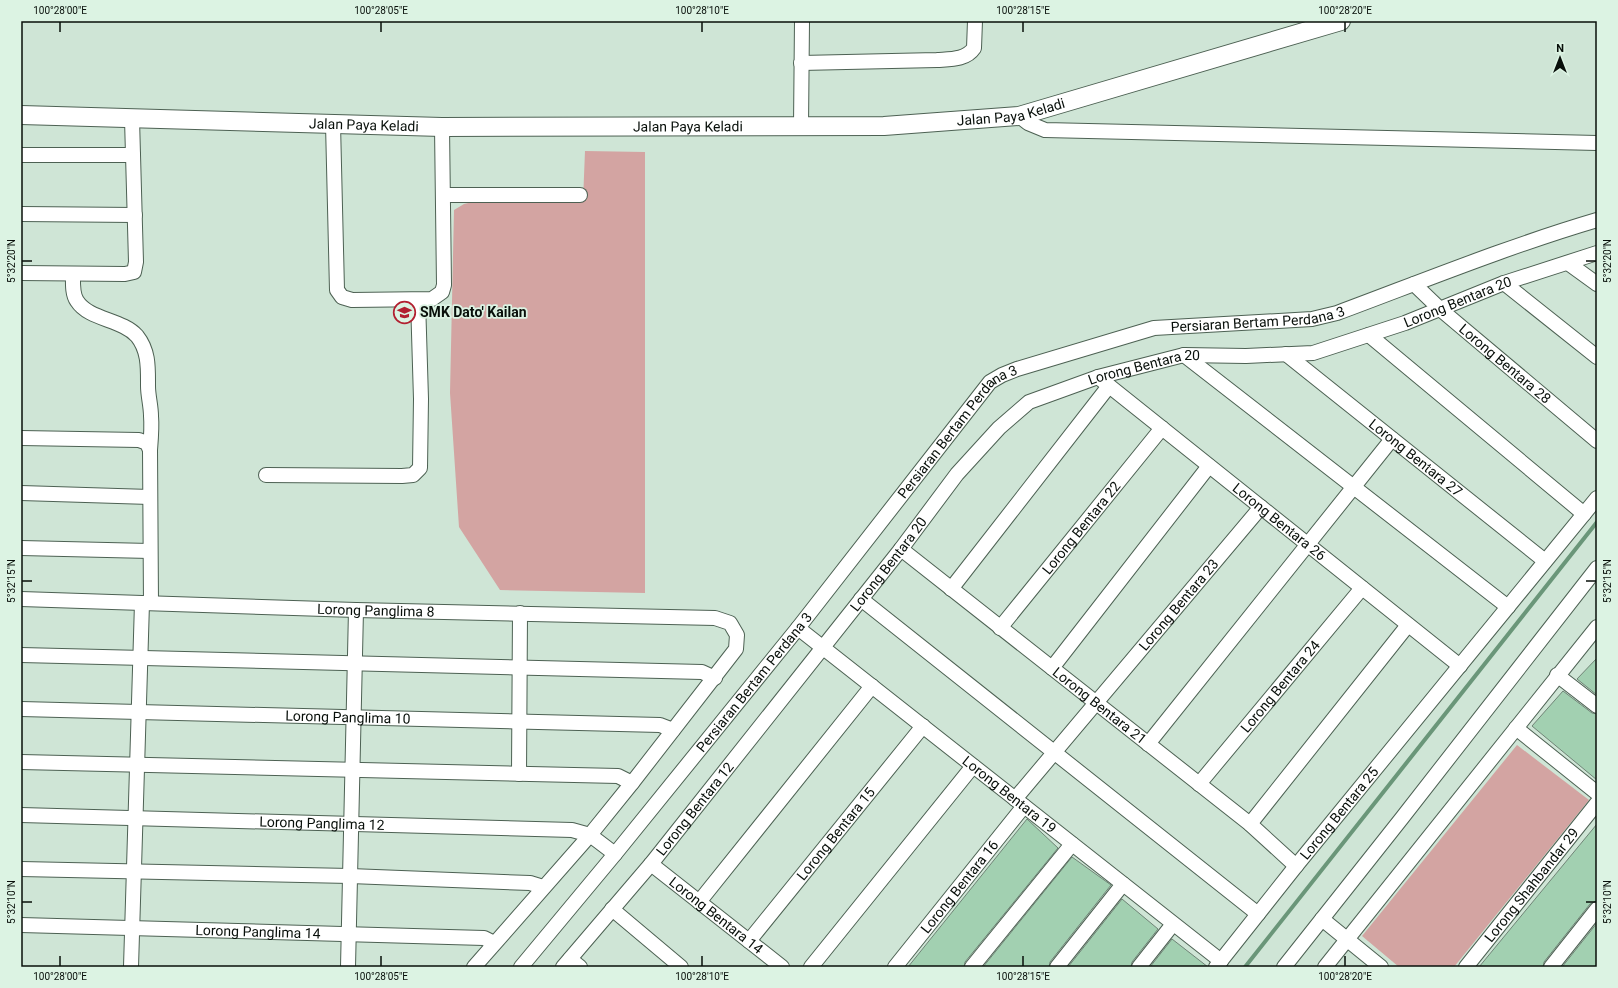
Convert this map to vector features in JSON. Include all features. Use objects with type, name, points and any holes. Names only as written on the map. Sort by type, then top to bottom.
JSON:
[{"type":"main road","name":"Jalan Paya Keladi","points":[[21,115],[442,127],[884,126],[1019,116],[1341,21]]},
{"type":"street","points":[[801,126],[802,21]]},
{"type":"street","points":[[801,62],[937,60],[960,58],[966,56],[974,48],[975,21]]},
{"type":"street","points":[[1019,116],[1028,123],[1045,130],[1597,143]]},
{"type":"street","points":[[21,273],[125,274],[134,272],[136,262],[132,119]]},
{"type":"street","points":[[333,124],[337,290],[342,297],[352,300],[432,299],[442,292],[444,285],[442,127]]},
{"type":"street","points":[[21,155],[133,155]]},
{"type":"street","points":[[443,195],[580,195]]},
{"type":"street","points":[[21,214],[134,215]]},
{"type":"street","name":"Persiaran Bertam Perdana 3","points":[[521,967],[615,854],[798,628],[979,394],[990,382],[1002,375],[1154,328],[1312,319],[1337,313],[1551,234],[1597,220]]},
{"type":"street","name":"Lorong Bentara 20","points":[[822,647],[901,549],[957,474],[999,428],[1029,402],[1104,381],[1184,355],[1246,356],[1313,353],[1369,335],[1440,309],[1504,283],[1597,253]]},
{"type":"street","points":[[1568,263],[1597,284]]},
{"type":"street","points":[[73,274],[74,295],[77,302],[95,314],[129,329],[137,336],[144,348],[149,374],[148,386],[152,428],[150,450],[150,551],[141,658],[131,967]]},
{"type":"street","points":[[1504,283],[1597,357]]},
{"type":"street","name":"Lorong Bentara 28","points":[[1414,284],[1440,309],[1597,441]]},
{"type":"street","points":[[266,475],[402,476],[413,475],[420,468],[418,300]]},
{"type":"street","points":[[1369,335],[1584,514]]},
{"type":"street","name":"Lorong Bentara 27","points":[[1286,354],[1545,561]]},
{"type":"street","points":[[1184,355],[1508,607]]},
{"type":"street","points":[[951,589],[1104,381]]},
{"type":"street","name":"Lorong Bentara 26","points":[[1104,381],[1460,666]]},
{"type":"street","name":"Lorong Bentara 22","points":[[1000,628],[1162,428]]},
{"type":"street","points":[[21,438],[139,440],[146,443],[150,450]]},
{"type":"street","points":[[1148,744],[1392,439]]},
{"type":"street","points":[[1052,668],[1209,466]]},
{"type":"street","points":[[21,493],[150,497]]},
{"type":"street","name":"Lorong Bentara 25","points":[[1218,964],[1296,866],[1597,498]]},
{"type":"street","name":"Lorong Bentara 23","points":[[1054,751],[1261,507]]},
{"type":"street","points":[[21,548],[150,551]]},
{"type":"street","name":"Lorong Bentara 21","points":[[901,549],[1250,824],[1296,866]]},
{"type":"street","points":[[1284,967],[1597,568]]},
{"type":"street","name":"Lorong Bentara 24","points":[[1199,784],[1362,588]]},
{"type":"street","name":"Lorong Panglima 8","points":[[21,599],[356,610],[715,618],[730,624],[737,635],[736,649],[715,678]]},
{"type":"street","points":[[861,599],[1258,914]]},
{"type":"street","points":[[348,967],[356,610]]},
{"type":"street","points":[[519,774],[520,613]]},
{"type":"street","points":[[1250,824],[1408,625]]},
{"type":"street","points":[[1325,967],[1557,675],[1597,627]]},
{"type":"street","name":"Lorong Bentara 19","points":[[798,628],[1123,884],[1173,924],[1218,964]]},
{"type":"street","name":"Lorong Bentara 12","points":[[571,964],[612,909],[651,864],[822,647]]},
{"type":"street","points":[[21,655],[702,672],[715,678],[590,835],[474,967]]},
{"type":"street","points":[[1557,675],[1597,706]]},
{"type":"street","points":[[699,902],[872,686]]},
{"type":"street","name":"Lorong Panglima 10","points":[[21,709],[520,722],[660,724],[674,730]]},
{"type":"street","name":"Lorong Bentara 15","points":[[749,941],[923,726]]},
{"type":"street","points":[[1516,728],[1597,793]]},
{"type":"street","name":"Lorong Bentara 16","points":[[895,967],[1019,803],[1054,751]]},
{"type":"street","points":[[21,762],[618,776],[632,783]]},
{"type":"street","points":[[811,967],[973,766]]},
{"type":"street","name":"Lorong Shahbandar 29","points":[[1466,967],[1597,803]]},
{"type":"street","name":"Lorong Panglima 12","points":[[21,815],[572,830],[590,835],[615,854]]},
{"type":"street","points":[[972,967],[1072,844]]},
{"type":"street","name":"Lorong Bentara 14","points":[[651,864],[782,967]]},
{"type":"street","points":[[21,869],[350,876],[530,883],[543,887]]},
{"type":"street","points":[[1057,967],[1123,884]]},
{"type":"street","points":[[612,909],[681,967]]},
{"type":"street","points":[[1551,967],[1597,909]]},
{"type":"street","points":[[1322,919],[1381,967]]},
{"type":"street","points":[[1139,967],[1173,924]]},
{"type":"street","name":"Lorong Panglima 14","points":[[21,925],[484,938],[494,943]]},
{"type":"shaded area","points":[[585,151],[645,152],[645,593],[500,590],[459,527],[450,393],[454,210],[464,204],[477,201],[583,201]]},
{"type":"shaded area","points":[[1517,745],[1589,800],[1454,967],[1399,967],[1362,936]]},
{"type":"building","points":[[1597,658],[1597,695],[1577,679]]},
{"type":"building","points":[[1563,691],[1592,713],[1597,714],[1597,780],[1532,726]]},
{"type":"building","points":[[1027,819],[1058,848],[965,962],[964,967],[908,967]]},
{"type":"building","points":[[1597,824],[1597,901],[1590,904],[1544,962],[1543,967],[1479,967]]},
{"type":"building","points":[[1072,857],[1111,885],[1050,962],[1049,967],[983,967]]},
{"type":"building","points":[[1122,899],[1158,929],[1132,962],[1131,967],[1068,967]]},
{"type":"building","points":[[1597,923],[1597,967],[1562,967]]},
{"type":"building","points":[[1172,939],[1208,967],[1150,967]]},
{"type":"waterway","points":[[1245,967],[1597,522]]},
{"type":"place","name":"SMK Dato' Kailan","points":[[405,312]]}]
